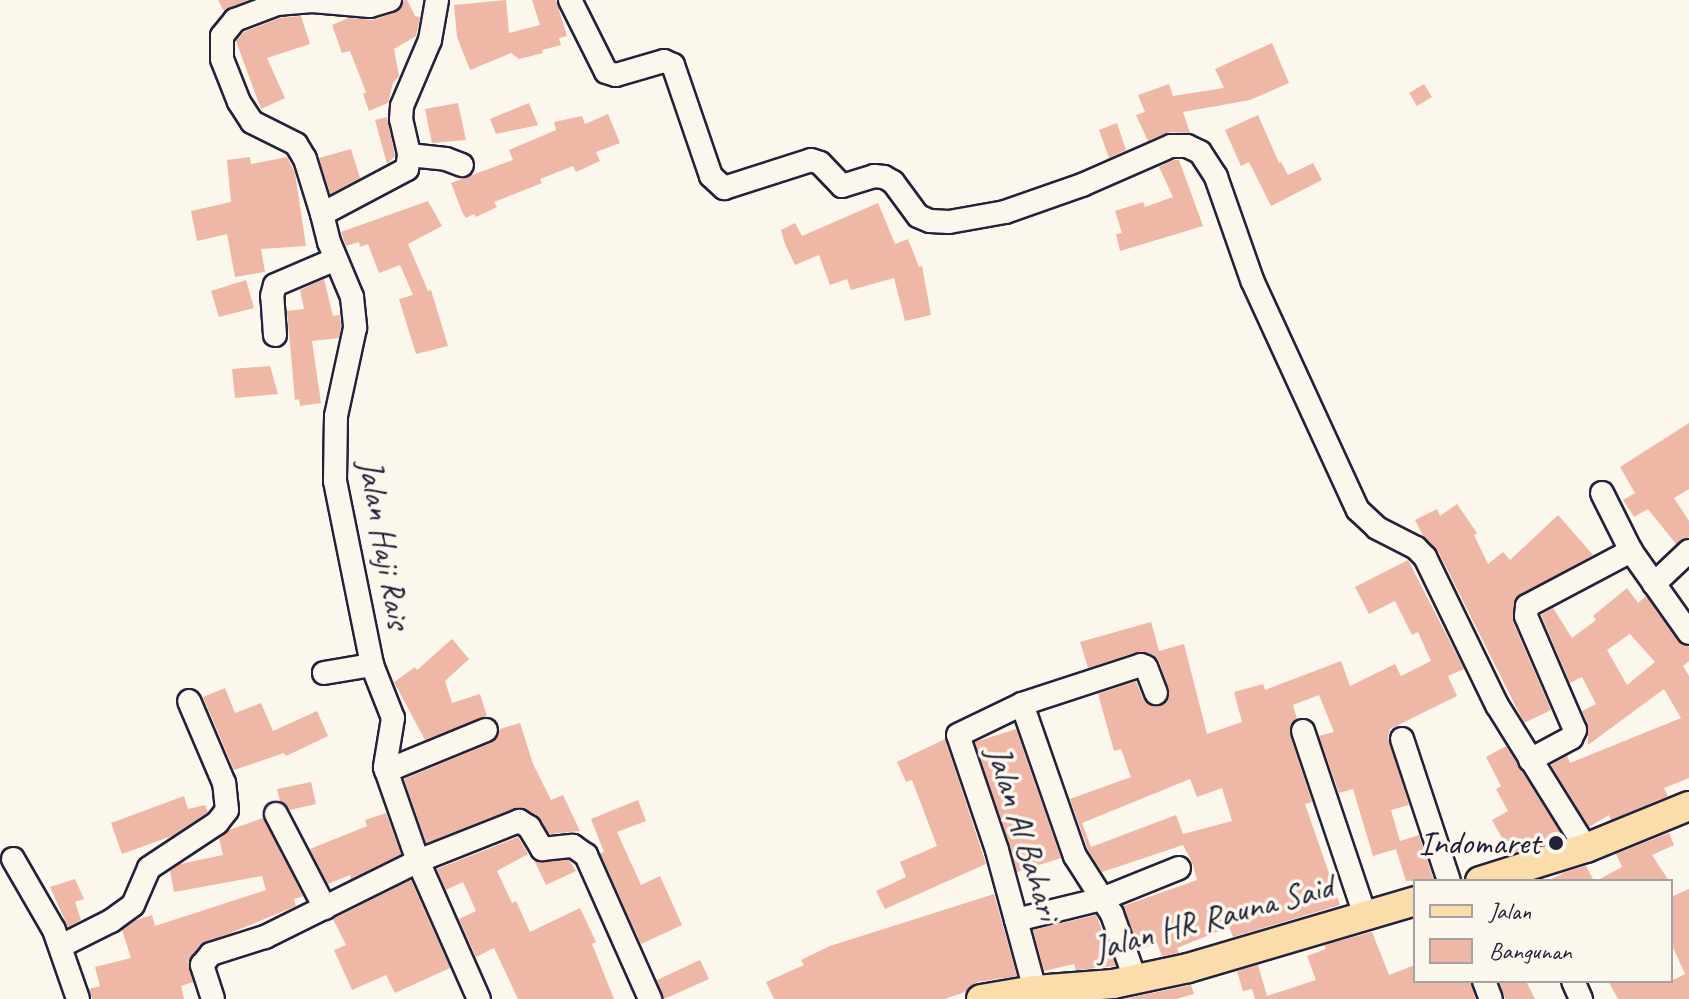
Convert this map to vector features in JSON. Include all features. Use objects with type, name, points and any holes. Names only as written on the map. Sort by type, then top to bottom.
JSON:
[{"type":"main road","points":[[1492,879],[1529,873],[1689,806]]},
{"type":"main road","name":"Jalan HR Rauna Said","points":[[981,999],[1035,990],[1122,987],[1413,902]]},
{"type":"street","name":"Jalan Haji Rais","points":[[390,0],[370,6],[312,1],[277,4],[235,20],[222,36],[222,59],[239,102],[252,122],[296,144],[305,159],[336,259],[347,278],[355,328],[336,416],[333,456],[352,576],[372,665],[393,718],[386,771],[418,861],[479,999]]},
{"type":"street","points":[[322,214],[404,173],[409,155],[401,119],[402,106],[430,40],[437,0]]},
{"type":"street","points":[[570,0],[603,69],[610,75],[664,61],[673,65],[711,176],[719,186],[729,188],[811,160],[820,163],[842,186],[874,176],[884,177],[893,182],[918,216],[930,221],[949,222],[1005,212],[1082,185],[1171,146],[1187,146],[1200,152],[1216,177],[1266,313],[1358,510],[1377,528],[1416,548],[1425,557],[1479,672],[1586,848]]},
{"type":"street","points":[[409,155],[446,159],[462,165]]},
{"type":"street","points":[[275,335],[272,296],[275,285],[336,259]]},
{"type":"street","points":[[1602,493],[1631,551],[1689,633]]},
{"type":"street","points":[[1530,760],[1571,738],[1575,730],[1526,616],[1527,606],[1631,551]]},
{"type":"street","points":[[1654,584],[1689,551]]},
{"type":"street","points":[[324,673],[372,665]]},
{"type":"street","name":"Jalan Al Bahari","points":[[1035,990],[997,850],[958,735],[1022,704],[1141,665],[1146,667],[1156,693]]},
{"type":"street","points":[[61,946],[111,921],[133,905],[149,868],[217,823],[227,810],[224,783],[189,701]]},
{"type":"street","points":[[1022,704],[1075,856],[1119,932],[1122,987]]},
{"type":"street","points":[[386,771],[486,730]]},
{"type":"street","points":[[1303,731],[1365,915]]},
{"type":"street","points":[[1402,739],[1448,879]]},
{"type":"street","points":[[276,814],[325,908]]},
{"type":"street","points":[[213,999],[202,965],[206,957],[265,937],[418,861],[515,821],[526,823],[542,849],[579,848],[601,883],[650,999]]},
{"type":"street","points":[[13,859],[61,946],[78,999]]},
{"type":"street","points":[[1016,920],[1102,899],[1179,868]]},
{"type":"building","points":[[218,0],[248,0],[224,11]]},
{"type":"building","points":[[407,0],[415,16],[420,17],[416,36],[394,49],[399,76],[393,83],[388,103],[369,111],[363,94],[366,92],[350,51],[342,53],[332,25],[349,18],[373,20],[394,13]]},
{"type":"building","points":[[506,0],[509,33],[540,25],[532,0],[556,0],[567,36],[559,38],[561,45],[542,50],[543,53],[519,59],[511,53],[470,70],[457,37],[454,5]]},
{"type":"building","points":[[301,16],[310,44],[267,58],[285,98],[261,109],[236,41],[244,32],[280,18]]},
{"type":"building","points":[[1272,43],[1289,83],[1250,100],[1183,112],[1190,133],[1170,132],[1148,141],[1136,115],[1145,112],[1138,95],[1169,84],[1173,96],[1224,88],[1215,69]]},
{"type":"building","points":[[1424,84],[1432,97],[1417,106],[1409,93]]},
{"type":"building","points":[[458,103],[466,140],[432,143],[425,109]]},
{"type":"building","points":[[529,103],[538,125],[496,134],[490,119]]},
{"type":"building","points":[[608,114],[620,143],[596,152],[600,161],[576,172],[573,166],[540,179],[542,183],[494,202],[497,207],[476,217],[474,214],[466,218],[463,214],[451,183],[513,160],[509,150],[556,130],[554,122],[582,116],[585,124]]},
{"type":"building","points":[[1258,115],[1279,163],[1288,175],[1313,163],[1322,180],[1271,206],[1249,162],[1241,166],[1225,130]]},
{"type":"building","points":[[387,117],[395,156],[387,164],[375,120]]},
{"type":"building","points":[[1117,123],[1126,150],[1109,158],[1099,130]]},
{"type":"building","points":[[351,149],[360,178],[330,194],[319,158]]},
{"type":"building","points":[[250,157],[251,164],[287,157],[295,173],[306,246],[261,249],[265,272],[235,277],[227,234],[197,241],[191,211],[231,202],[227,160]]},
{"type":"building","points":[[1179,160],[1203,226],[1120,251],[1116,234],[1122,233],[1115,211],[1143,202],[1145,207],[1173,197],[1159,167]]},
{"type":"building","points":[[428,201],[442,226],[408,244],[428,291],[431,290],[448,346],[416,354],[399,299],[413,295],[400,265],[379,273],[368,244],[360,247],[359,242],[346,246],[341,232]]},
{"type":"building","points":[[878,203],[895,244],[908,239],[919,267],[922,266],[931,315],[905,321],[894,278],[851,290],[847,279],[830,285],[819,255],[795,265],[785,244],[781,230],[795,223],[802,236]]},
{"type":"building","points":[[324,279],[333,316],[340,315],[339,338],[312,341],[321,403],[300,406],[299,399],[295,400],[287,311],[304,309],[300,290]]},
{"type":"building","points":[[246,280],[254,308],[219,317],[211,291]]},
{"type":"building","points":[[270,366],[278,394],[235,398],[232,369]]},
{"type":"building","points":[[1689,423],[1689,489],[1674,498],[1689,521],[1689,537],[1676,544],[1648,509],[1634,517],[1623,500],[1635,493],[1620,467]]},
{"type":"building","points":[[1457,504],[1477,533],[1474,535],[1488,564],[1503,552],[1510,560],[1558,515],[1593,555],[1515,599],[1513,622],[1551,710],[1524,723],[1438,551],[1423,536],[1415,520],[1437,509],[1440,516]]},
{"type":"building","points":[[1408,560],[1464,669],[1448,676],[1457,696],[1390,729],[1388,737],[1409,805],[1391,810],[1400,841],[1419,835],[1433,879],[1406,881],[1396,849],[1373,856],[1353,789],[1339,793],[1319,736],[1334,732],[1319,695],[1293,705],[1297,719],[1290,728],[1290,735],[1312,802],[1305,804],[1340,905],[1233,937],[1229,927],[1177,948],[1179,953],[1162,956],[1157,943],[1139,950],[1123,906],[1197,880],[1192,862],[1183,845],[1102,872],[1088,850],[1070,799],[1131,777],[1121,749],[1114,751],[1098,694],[1136,681],[1143,699],[1155,707],[1167,701],[1169,689],[1159,661],[1152,654],[1137,652],[1088,668],[1080,642],[1151,622],[1159,651],[1184,644],[1207,734],[1242,722],[1234,692],[1263,684],[1265,690],[1341,661],[1350,686],[1395,664],[1401,676],[1431,661],[1418,632],[1412,635],[1395,601],[1369,614],[1355,587]],"holes":[[[1190,779],[1197,797],[1222,788],[1232,821],[1183,834],[1176,815],[1091,847],[1082,823]]]},
{"type":"building","points":[[1627,588],[1638,603],[1646,596],[1678,641],[1689,647],[1689,661],[1683,666],[1689,676],[1689,778],[1664,788],[1668,796],[1611,820],[1609,815],[1589,827],[1551,765],[1567,756],[1570,763],[1681,718],[1664,689],[1588,745],[1588,725],[1582,711],[1596,704],[1582,677],[1570,683],[1541,615],[1553,608],[1572,638],[1596,620],[1593,616]],"holes":[[[1630,634],[1655,662],[1627,685],[1607,650]]]},
{"type":"building","points":[[452,639],[469,659],[445,681],[452,703],[480,694],[487,716],[425,740],[394,682],[415,667],[417,670]]},
{"type":"building","points":[[225,688],[235,713],[261,703],[273,731],[317,711],[328,736],[286,756],[284,753],[234,770],[203,697]]},
{"type":"building","points":[[520,723],[533,764],[551,800],[563,795],[580,831],[550,834],[537,815],[519,807],[426,843],[404,779],[491,743],[500,729]]},
{"type":"building","points":[[1016,729],[1061,858],[1017,872],[975,742]]},
{"type":"building","points":[[945,739],[986,864],[885,909],[876,891],[906,877],[900,862],[937,846],[912,780],[906,782],[897,762]]},
{"type":"building","points":[[1506,746],[1563,837],[1511,854],[1492,820],[1508,811],[1496,789],[1501,786],[1486,757]]},
{"type":"building","points":[[311,782],[316,804],[290,810],[280,801],[277,789]]},
{"type":"building","points":[[184,796],[188,809],[205,805],[208,812],[172,836],[122,854],[111,823]]},
{"type":"building","points":[[638,800],[646,821],[617,832],[641,885],[660,876],[682,925],[641,944],[600,853],[604,852],[591,819]]},
{"type":"building","points":[[386,813],[401,854],[351,879],[350,875],[328,884],[310,849],[367,826],[365,820]]},
{"type":"building","points":[[263,818],[303,896],[294,899],[296,906],[201,945],[188,962],[193,982],[181,986],[184,999],[92,999],[89,989],[100,986],[95,967],[131,958],[122,930],[136,920],[152,915],[155,926],[266,890],[262,876],[174,892],[170,871],[180,864],[223,855],[219,839],[229,830]]},
{"type":"building","points":[[1669,833],[1674,845],[1652,855],[1668,879],[1600,879],[1622,867],[1616,854]]},
{"type":"building","points":[[518,837],[528,854],[497,871],[512,903],[516,901],[530,932],[580,908],[596,942],[592,944],[614,999],[518,999],[494,948],[476,957],[459,919],[476,911],[463,882],[446,890],[437,869]]},
{"type":"building","points":[[534,860],[569,860],[576,871],[546,885]]},
{"type":"building","points":[[1586,866],[1593,879],[1552,879]]},
{"type":"building","points":[[75,879],[84,899],[75,902],[81,920],[68,927],[50,887]]},
{"type":"building","points":[[411,880],[450,968],[395,993],[386,975],[352,990],[334,950],[346,945],[333,919]]},
{"type":"building","points":[[1689,889],[1689,999],[1618,999],[1609,983],[1673,983],[1685,974],[1673,947],[1673,896]]},
{"type":"building","points":[[994,894],[1017,976],[977,982],[965,992],[945,999],[774,999],[766,982],[804,965],[801,960],[830,946]]},
{"type":"building","points":[[1096,915],[1116,966],[1076,970],[1074,964],[1044,971],[1033,930]]},
{"type":"building","points":[[1372,932],[1389,975],[1413,966],[1413,983],[1471,983],[1476,999],[1255,999],[1252,989],[1243,991],[1237,971],[1258,965],[1267,996],[1316,980],[1307,956],[1326,949],[1324,945]]},
{"type":"building","points":[[700,960],[709,979],[664,999],[657,980]]},
{"type":"building","points":[[1500,983],[1527,983],[1535,999],[1505,999]]},
{"type":"building","points":[[1191,985],[1194,994],[1176,999],[1124,999]]},
{"type":"place","name":"Indomaret","points":[[1556,843]]}]
